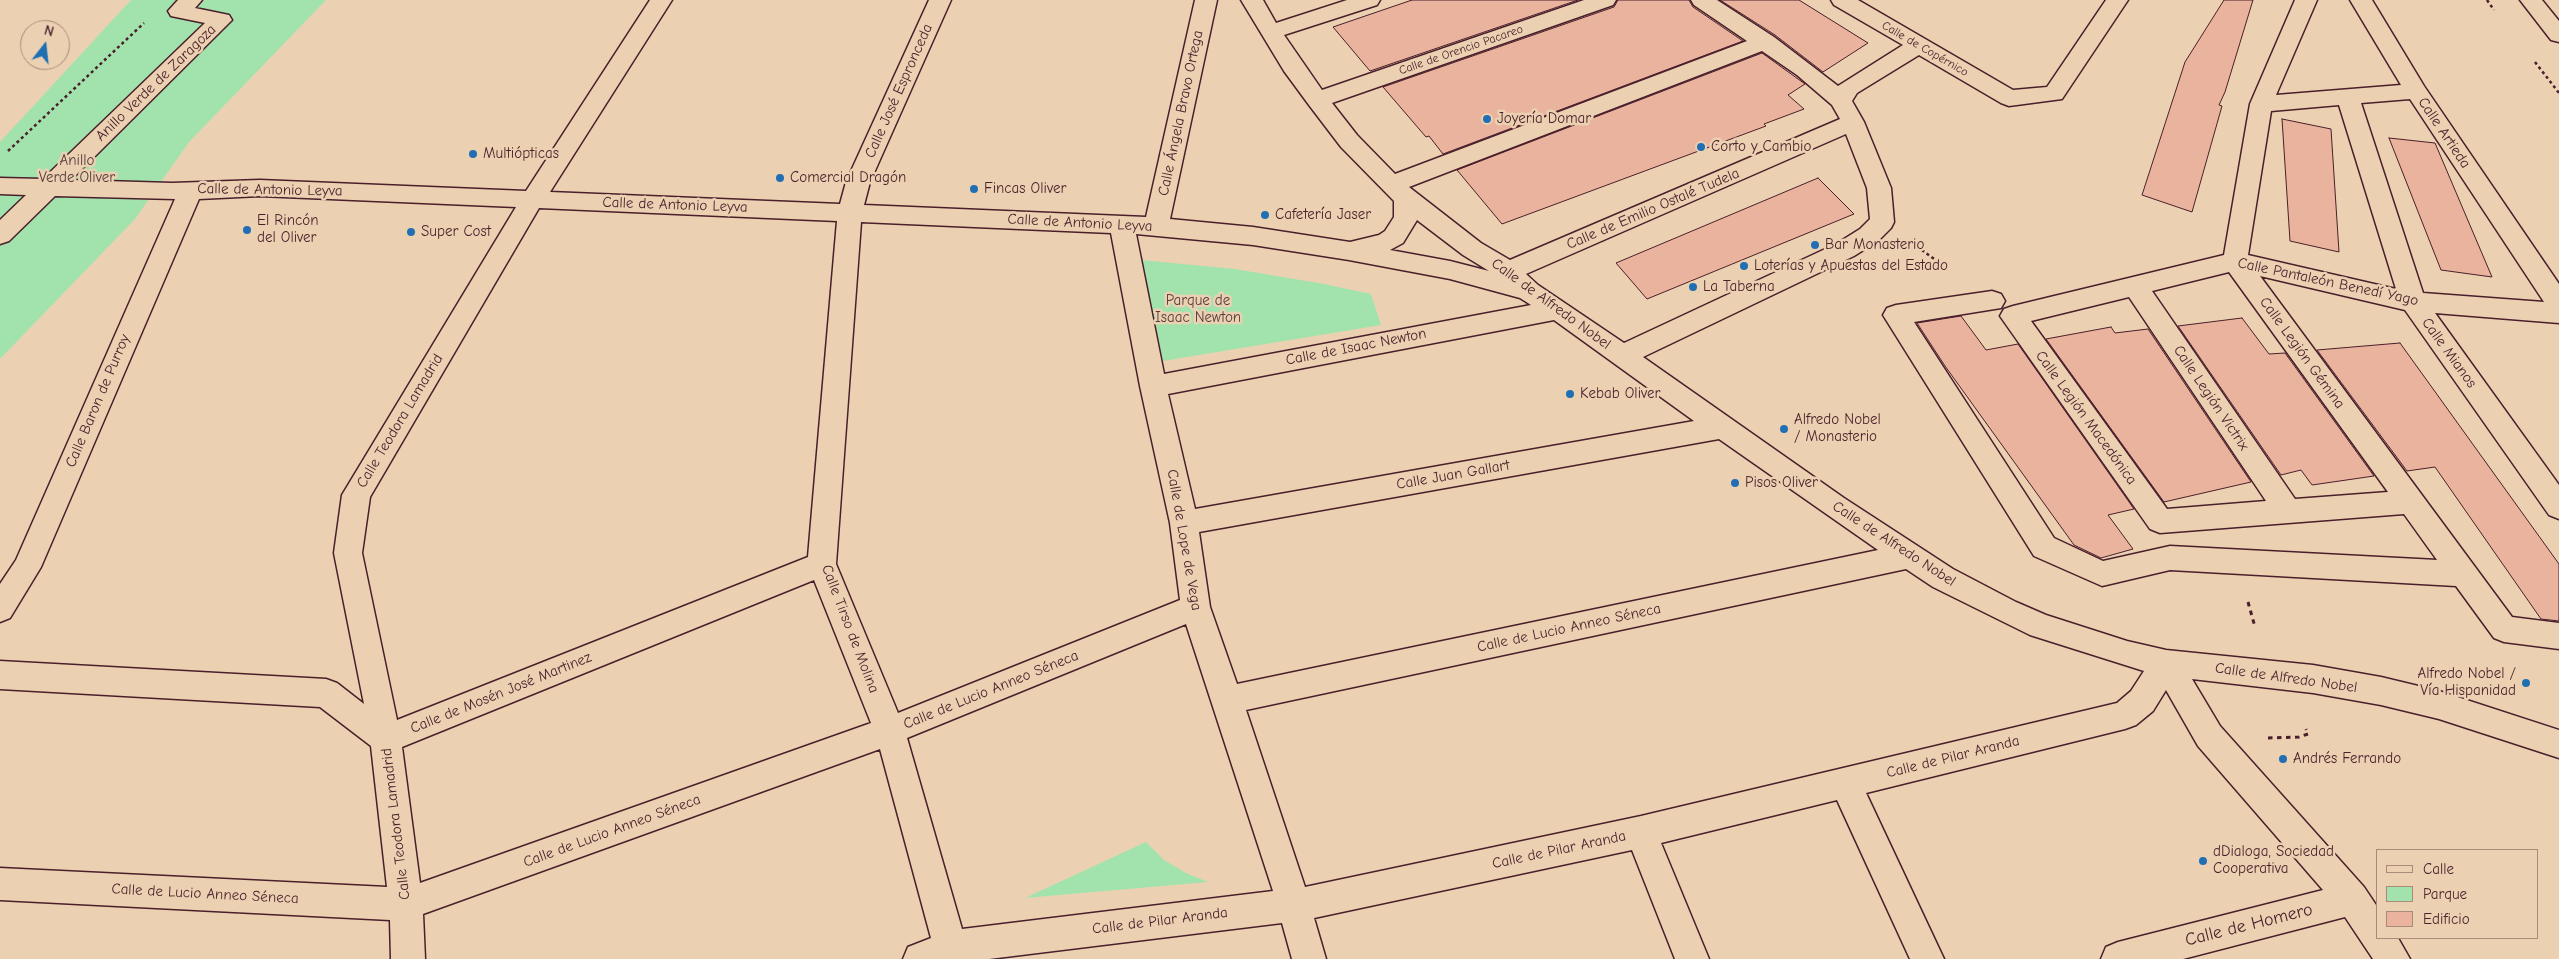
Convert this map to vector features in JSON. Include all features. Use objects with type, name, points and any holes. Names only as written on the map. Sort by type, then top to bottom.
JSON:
[{"type":"main road","name":"Anillo Verde de Zaragoza","points":[[49,188],[221,20],[179,11],[190,0]]},
{"type":"main road","name":"Calle Teodora Lamadrid","points":[[408,959],[406,904],[386,740],[348,553],[356,495],[533,198],[661,0]]},
{"type":"main road","name":"Calle José Espronceda","points":[[850,212],[858,182],[940,0]]},
{"type":"main road","name":"Calle Ángela Bravo Ortega","points":[[1156,226],[1206,0]]},
{"type":"main road","name":"Calle de Alfredo Nobel","points":[[1252,0],[1270,32],[1317,100],[1349,141],[1398,192],[1466,245],[1508,271],[1529,292],[1623,355],[1723,427],[1910,556],[1968,592],[2040,626],[2090,643],[2166,663],[2304,678],[2381,691],[2439,705],[2559,744]]},
{"type":"main road","points":[[1270,32],[1369,0]]},
{"type":"main road","name":"Calle de Orencio Pacareo","points":[[1317,100],[1605,0]]},
{"type":"main road","points":[[1623,355],[1846,250],[1869,235],[1882,222],[1879,188],[1853,122],[1840,100],[1805,70],[1702,0]]},
{"type":"main road","name":"Calle de Copérnico","points":[[1842,0],[2009,98],[2054,94],[2117,0]]},
{"type":"main road","points":[[2235,261],[2261,104],[2306,0]]},
{"type":"main road","points":[[2361,0],[2416,91]]},
{"type":"main road","points":[[2531,0],[2559,35]]},
{"type":"main road","points":[[1398,192],[1766,42]]},
{"type":"main road","points":[[1840,100],[1849,88],[1918,46]]},
{"type":"main road","name":"Calle Artieda","points":[[2261,104],[2416,91],[2559,304]]},
{"type":"main road","name":"Calle Mianos","points":[[2348,97],[2413,302],[2559,507]]},
{"type":"main road","name":"Calle de Emilio Ostalé Tudela","points":[[1508,271],[1853,122]]},
{"type":"main road","name":"Calle de Antonio Leyva","points":[[0,186],[49,188],[260,188],[533,198],[1156,226],[1253,236],[1349,251],[1450,270],[1529,292]]},
{"type":"main road","points":[[0,235],[49,188]]},
{"type":"main road","name":"Calle Baron de Purroy","points":[[0,609],[27,567],[178,213],[191,189]]},
{"type":"main road","name":"Calle de Antonio Leyva","points":[[1349,251],[1386,242],[1394,237],[1406,217],[1398,192]]},
{"type":"main road","name":"Calle Tirso de Molina","points":[[850,212],[822,564],[890,731],[950,947]]},
{"type":"main road","name":"Calle de Lope de Vega","points":[[1122,225],[1153,386],[1184,523],[1195,607],[1228,700],[1294,904],[1309,959]]},
{"type":"main road","name":"Calle Pantaleón Benedí Yago","points":[[2464,574],[2170,558],[2102,574],[2044,547],[1896,315],[2003,308],[2135,286],[2235,261],[2413,302],[2559,313]]},
{"type":"main road","name":"Calle Legión Gémina","points":[[2235,261],[2504,628],[2559,636]]},
{"type":"main road","name":"Calle Legión Victrix","points":[[2135,286],[2288,511]]},
{"type":"main road","name":"Calle Legión Macedónica","points":[[2003,308],[2160,520],[2288,511]]},
{"type":"main road","name":"Calle de Isaac Newton","points":[[1153,386],[1558,310]]},
{"type":"main road","name":"Calle Juan Gallart","points":[[1184,523],[1723,427]]},
{"type":"main road","points":[[2288,511],[2411,502]]},
{"type":"main road","name":"Calle de Lucio Anneo Séneca","points":[[1228,700],[1910,556]]},
{"type":"main road","name":"Calle de Mosén José Martinez","points":[[386,740],[822,564]]},
{"type":"main road","name":"Calle de Lucio Anneo Séneca","points":[[0,884],[406,904],[890,731],[1195,607]]},
{"type":"main road","points":[[2166,663],[2209,736],[2352,899],[2376,935]]},
{"type":"main road","name":"Calle de Pilar Aranda","points":[[920,959],[950,947],[1347,896],[1641,832],[1844,784],[2125,715],[2142,701],[2166,663]]},
{"type":"main road","points":[[0,675],[326,693],[386,740]]},
{"type":"main road","points":[[1844,784],[1927,959]]},
{"type":"main road","points":[[1641,832],[1692,959]]},
{"type":"main road","name":"Calle de Homero","points":[[2118,959],[2352,899]]},
{"type":"main road","points":[[2379,939],[2393,959]]},
{"type":"path","points":[[7,152],[149,18]]},
{"type":"path","points":[[2288,736],[2308,734],[2306,729]]},
{"type":"green space","name":"Anillo Verde Oliver","points":[[131,0],[326,0],[189,142],[135,219],[0,359],[0,142],[66,70],[70,70],[70,66]]},
{"type":"green space","name":"Parque de Isaac Newton","points":[[1141,260],[1235,269],[1371,294],[1381,325],[1163,361]]},
{"type":"green space","points":[[1146,842],[1164,860],[1186,873],[1208,882],[1025,898]]},
{"type":"building","points":[[1412,0],[1578,0],[1370,71],[1333,27]]},
{"type":"building","points":[[1618,0],[1689,0],[1693,7],[1743,41],[1443,154],[1429,136],[1426,137],[1383,87],[1614,7]]},
{"type":"building","points":[[1720,0],[1799,0],[1868,43],[1823,72],[1775,35]]},
{"type":"building","points":[[2224,0],[2253,0],[2225,92],[2219,105],[2222,106],[2192,212],[2142,195],[2185,62]]},
{"type":"building","points":[[1762,53],[1805,84],[1788,95],[1804,109],[1764,124],[1766,126],[1502,224],[1457,170]]},
{"type":"building","points":[[2282,119],[2331,129],[2339,252],[2290,241]]},
{"type":"building","points":[[2389,138],[2435,143],[2492,277],[2441,270]]},
{"type":"building","points":[[1818,178],[1854,214],[1647,299],[1616,263]]},
{"type":"building","points":[[1961,316],[1986,350],[2018,344],[2134,509],[2108,515],[2133,549],[2101,558],[2074,545],[1945,366],[1917,323]]},
{"type":"building","points":[[2242,318],[2269,354],[2285,353],[2374,476],[2312,485],[2301,470],[2281,475],[2178,326]]},
{"type":"building","points":[[2111,327],[2115,333],[2148,329],[2251,482],[2164,502],[2046,339]]},
{"type":"building","points":[[2400,343],[2559,564],[2559,621],[2541,619],[2435,467],[2407,471],[2317,350]]},
{"type":"place","name":"Joyería Domar","points":[[1487,119]]},
{"type":"place","name":"Corto y Cambio","points":[[1701,147]]},
{"type":"place","name":"Multiópticas","points":[[473,154]]},
{"type":"place","name":"Comercial Dragón","points":[[780,178]]},
{"type":"place","name":"Fincas Oliver","points":[[974,189]]},
{"type":"place","name":"Cafetería Jaser","points":[[1265,215]]},
{"type":"place","name":"El Rincón del Oliver","points":[[247,230]]},
{"type":"place","name":"Super Cost","points":[[411,232]]},
{"type":"place","name":"Bar Monasterio","points":[[1815,245]]},
{"type":"place","name":"Loterías y Apuestas del Estado","points":[[1744,266]]},
{"type":"place","name":"La Taberna","points":[[1693,287]]},
{"type":"place","name":"Kebab Oliver","points":[[1570,394]]},
{"type":"place","name":"Alfredo Nobel / Monasterio","points":[[1784,429]]},
{"type":"place","name":"Pisos Oliver","points":[[1735,483]]},
{"type":"place","name":"Alfredo Nobel / Vía Hispanidad","points":[[2526,683]]},
{"type":"place","name":"Andrés Ferrando","points":[[2283,759]]},
{"type":"place","name":"dDialoga, Sociedad Cooperativa","points":[[2203,861]]}]
